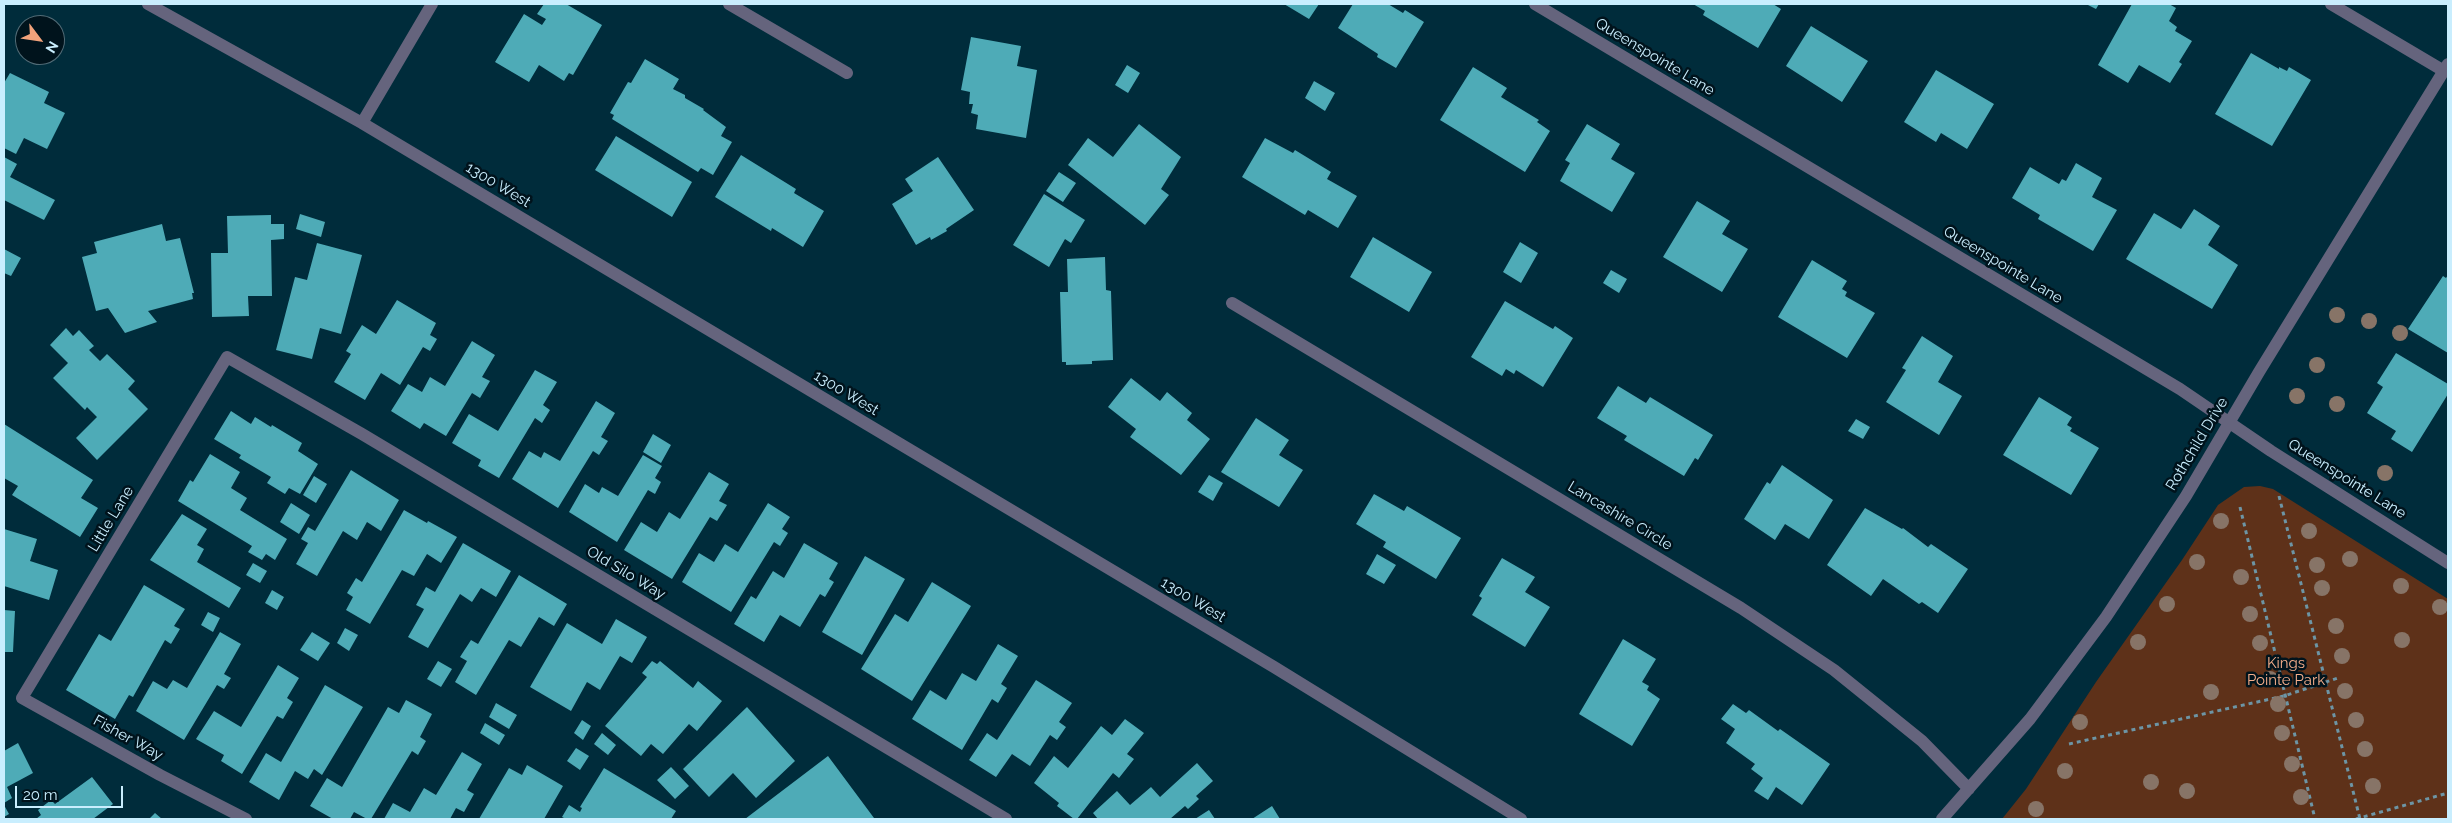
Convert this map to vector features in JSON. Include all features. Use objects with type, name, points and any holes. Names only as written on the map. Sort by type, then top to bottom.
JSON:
[{"type":"street","name":"1300 West","points":[[148,4],[362,123],[1265,662],[1521,819]]},
{"type":"street","points":[[362,123],[432,4]]},
{"type":"street","points":[[729,4],[847,73]]},
{"type":"street","name":"Queenspointe Lane","points":[[1535,4],[2180,389],[2448,563]]},
{"type":"street","points":[[2331,4],[2446,68]]},
{"type":"street","name":"Rothchild Drive","points":[[1942,819],[2030,719],[2106,617],[2186,496],[2229,422],[2446,68]]},
{"type":"street","name":"Lancashire Circle","points":[[1232,304],[1741,608],[1834,670],[1922,741],[1969,789]]},
{"type":"street","name":"Little Lane","points":[[22,698],[227,357]]},
{"type":"street","name":"Old Silo Way","points":[[227,357],[379,444],[1006,819]]},
{"type":"street","name":"Fisher Way","points":[[22,698],[160,775],[246,819]]},
{"type":"path","points":[[2279,496],[2359,819],[2448,793]]},
{"type":"path","points":[[2240,507],[2284,696],[2316,819]]},
{"type":"path","points":[[2069,744],[2284,696],[2325,684],[2338,678]]},
{"type":"green space","name":"Kings Pointe Park","points":[[2260,486],[2273,489],[2448,599],[2448,819],[2002,819],[2026,789],[2096,682],[2182,560],[2218,505],[2244,487]]},
{"type":"building","points":[[544,4],[566,4],[602,25],[573,75],[569,73],[564,81],[539,65],[529,82],[495,62],[524,14],[542,25],[546,19],[537,14]]},
{"type":"building","points":[[1284,4],[1319,4],[1309,19]]},
{"type":"building","points":[[1353,4],[1388,4],[1403,13],[1405,10],[1424,22],[1396,68],[1377,57],[1378,54],[1338,28]]},
{"type":"building","points":[[1693,4],[1773,4],[1781,9],[1758,48],[1703,15],[1705,11]]},
{"type":"building","points":[[2086,4],[2099,4],[2096,9]]},
{"type":"building","points":[[2132,4],[2169,4],[2176,8],[2169,21],[2177,27],[2175,31],[2192,41],[2179,62],[2182,64],[2170,83],[2139,65],[2128,83],[2098,65]]},
{"type":"building","points":[[1811,26],[1868,61],[1842,102],[1786,66]]},
{"type":"building","points":[[971,37],[1021,46],[1017,66],[1037,70],[1026,138],[976,129],[978,115],[971,113],[973,104],[969,104],[970,92],[961,90]]},
{"type":"building","points":[[2251,53],[2279,69],[2279,67],[2287,71],[2289,67],[2311,80],[2272,146],[2215,114]]},
{"type":"building","points":[[645,59],[679,79],[673,89],[685,95],[685,98],[704,109],[726,127],[721,136],[732,142],[713,175],[701,168],[698,172],[612,119],[614,115],[610,113],[628,82],[631,83]]},
{"type":"building","points":[[1127,65],[1140,73],[1128,93],[1115,85]]},
{"type":"building","points":[[1473,67],[1507,88],[1501,97],[1539,120],[1537,122],[1550,131],[1525,172],[1440,120]]},
{"type":"building","points":[[1936,70],[1994,104],[1967,149],[1941,133],[1936,142],[1904,122]]},
{"type":"building","points":[[10,73],[49,92],[44,103],[65,113],[47,149],[24,138],[16,154],[4,148],[4,83]]},
{"type":"building","points":[[1314,81],[1335,93],[1325,111],[1305,98]]},
{"type":"building","points":[[1139,124],[1181,157],[1161,189],[1169,195],[1145,225],[1068,165],[1088,138],[1113,157]]},
{"type":"building","points":[[1587,124],[1620,144],[1611,159],[1635,173],[1612,212],[1560,181],[1570,163],[1565,160]]},
{"type":"building","points":[[616,136],[692,182],[672,217],[595,170]]},
{"type":"building","points":[[1265,138],[1293,153],[1295,150],[1331,172],[1327,179],[1357,196],[1338,228],[1308,210],[1305,215],[1242,177]]},
{"type":"building","points":[[741,155],[796,189],[794,193],[824,211],[803,247],[772,228],[771,231],[715,197]]},
{"type":"building","points":[[4,157],[17,164],[10,177],[55,200],[44,220],[4,200]]},
{"type":"building","points":[[938,157],[974,210],[946,229],[947,231],[931,240],[930,237],[916,245],[892,204],[913,191],[905,179]]},
{"type":"building","points":[[2076,163],[2102,178],[2092,197],[2117,210],[2093,251],[2038,219],[2040,215],[2012,198],[2030,167],[2059,184],[2062,179],[2066,181]]},
{"type":"building","points":[[1059,172],[1076,183],[1063,202],[1046,191]]},
{"type":"building","points":[[1044,194],[1085,220],[1071,243],[1065,239],[1049,267],[1013,245]]},
{"type":"building","points":[[1697,201],[1730,221],[1722,234],[1748,249],[1722,292],[1663,257]]},
{"type":"building","points":[[2194,209],[2220,226],[2208,245],[2238,265],[2212,309],[2126,259],[2154,213],[2181,229]]},
{"type":"building","points":[[300,214],[325,222],[321,237],[296,229]]},
{"type":"building","points":[[271,215],[271,224],[284,224],[284,239],[271,240],[272,296],[248,296],[249,316],[212,317],[211,253],[228,253],[227,216]]},
{"type":"building","points":[[162,224],[166,241],[180,238],[194,293],[192,293],[193,299],[148,311],[157,322],[125,333],[108,308],[96,311],[82,257],[97,253],[94,242]]},
{"type":"building","points":[[1373,237],[1432,272],[1409,312],[1350,277]]},
{"type":"building","points":[[1520,242],[1538,253],[1521,283],[1503,272]]},
{"type":"building","points":[[317,243],[362,255],[341,334],[320,328],[312,359],[276,350],[295,277],[307,280]]},
{"type":"building","points":[[4,249],[21,258],[11,276],[4,273]]},
{"type":"building","points":[[1105,257],[1106,290],[1111,291],[1113,360],[1092,361],[1092,364],[1066,365],[1066,362],[1062,362],[1060,292],[1068,292],[1067,259]]},
{"type":"building","points":[[1812,260],[1847,281],[1842,289],[1847,292],[1845,296],[1875,313],[1847,358],[1778,317]]},
{"type":"building","points":[[1611,270],[1627,279],[1619,293],[1603,283]]},
{"type":"building","points":[[2448,275],[2448,353],[2408,329],[2443,276],[2446,278]]},
{"type":"building","points":[[397,300],[436,323],[430,335],[437,339],[430,351],[423,347],[400,385],[381,373],[365,400],[334,382],[351,354],[346,351],[362,325],[376,334]]},
{"type":"building","points":[[1505,301],[1553,329],[1555,326],[1573,338],[1543,387],[1516,370],[1514,374],[1506,369],[1502,376],[1471,357]]},
{"type":"building","points":[[66,328],[73,336],[79,330],[94,346],[89,350],[100,361],[107,354],[135,381],[128,389],[148,409],[97,460],[76,438],[97,417],[87,407],[85,410],[53,378],[68,363],[50,345]]},
{"type":"building","points":[[1922,336],[1953,356],[1938,382],[1962,396],[1939,435],[1886,402],[1906,370],[1902,368]]},
{"type":"building","points":[[472,341],[495,355],[482,377],[490,381],[480,398],[472,393],[446,436],[424,423],[420,429],[391,411],[408,384],[422,392],[430,377],[445,386]]},
{"type":"building","points":[[2396,353],[2448,384],[2448,394],[2412,452],[2391,439],[2396,431],[2367,413],[2383,387],[2377,383]]},
{"type":"building","points":[[535,370],[557,382],[543,405],[550,410],[542,423],[535,418],[499,478],[478,466],[481,460],[452,443],[469,414],[498,431]]},
{"type":"building","points":[[1131,378],[1160,401],[1167,392],[1192,413],[1187,420],[1210,439],[1181,475],[1130,437],[1136,429],[1108,407]]},
{"type":"building","points":[[1618,386],[1646,403],[1650,397],[1713,435],[1698,460],[1695,458],[1684,476],[1624,440],[1627,436],[1597,418]]},
{"type":"building","points":[[2039,397],[2072,417],[2067,425],[2072,428],[2070,431],[2099,448],[2071,495],[2003,455]]},
{"type":"building","points":[[596,401],[615,413],[601,437],[608,441],[599,455],[593,451],[558,508],[512,479],[529,451],[541,458],[544,452],[560,461]]},
{"type":"building","points":[[231,411],[251,424],[255,417],[302,443],[298,451],[318,464],[300,494],[289,488],[285,494],[267,483],[271,477],[239,458],[241,455],[214,439]]},
{"type":"building","points":[[1256,418],[1289,440],[1279,455],[1303,470],[1279,507],[1221,472]]},
{"type":"building","points":[[1856,419],[1870,427],[1863,439],[1848,431]]},
{"type":"building","points":[[4,424],[93,480],[81,498],[98,508],[80,537],[12,495],[18,486],[4,478]]},
{"type":"building","points":[[653,434],[671,445],[661,463],[643,452]]},
{"type":"building","points":[[210,454],[240,472],[231,488],[247,498],[240,510],[287,539],[275,560],[266,554],[262,560],[248,552],[252,546],[178,501],[190,480],[193,482]]},
{"type":"building","points":[[643,455],[662,466],[655,478],[661,482],[655,494],[648,490],[617,542],[569,512],[585,484],[599,493],[602,487],[618,496]]},
{"type":"building","points":[[1782,465],[1833,500],[1809,539],[1785,524],[1775,540],[1744,519],[1767,482],[1770,484]]},
{"type":"building","points":[[351,470],[399,500],[381,531],[367,522],[357,540],[343,531],[317,576],[296,564],[308,543],[301,539],[308,527],[315,531]]},
{"type":"building","points":[[709,472],[729,484],[719,501],[727,505],[717,521],[710,517],[672,579],[624,550],[641,522],[657,532],[669,512],[680,519]]},
{"type":"building","points":[[1209,475],[1223,483],[1213,501],[1198,492]]},
{"type":"building","points":[[314,476],[327,484],[316,503],[303,495]]},
{"type":"building","points":[[1374,494],[1404,511],[1407,506],[1461,538],[1436,579],[1383,547],[1386,542],[1356,524]]},
{"type":"building","points":[[291,503],[310,515],[299,534],[280,522]]},
{"type":"building","points":[[768,503],[790,517],[782,529],[788,533],[780,546],[774,542],[731,612],[682,582],[699,553],[714,562],[725,544],[738,552]]},
{"type":"building","points":[[1865,508],[1903,528],[1928,547],[1931,544],[1968,569],[1938,613],[1922,602],[1919,604],[1883,579],[1871,596],[1827,565]]},
{"type":"building","points":[[404,510],[457,537],[441,563],[427,554],[414,576],[402,570],[370,624],[346,610],[353,597],[347,593],[356,578],[362,582]]},
{"type":"building","points":[[182,514],[207,529],[197,545],[204,549],[197,562],[241,588],[229,608],[150,560]]},
{"type":"building","points":[[4,529],[37,539],[30,561],[58,570],[49,600],[4,586]]},
{"type":"building","points":[[463,543],[511,571],[496,597],[481,588],[472,602],[460,594],[428,648],[408,637],[424,609],[416,605],[426,587],[435,592]]},
{"type":"building","points":[[804,543],[838,563],[829,579],[834,582],[825,597],[820,594],[800,627],[780,615],[764,642],[734,624],[751,596],[756,599],[773,571],[784,578]]},
{"type":"building","points":[[1377,554],[1396,565],[1384,584],[1366,574]]},
{"type":"building","points":[[865,556],[905,579],[862,655],[822,632]]},
{"type":"building","points":[[1502,558],[1535,577],[1525,592],[1550,607],[1525,647],[1472,615],[1482,598],[1479,596]]},
{"type":"building","points":[[253,563],[267,571],[260,583],[246,575]]},
{"type":"building","points":[[519,575],[567,604],[554,626],[539,617],[521,647],[509,640],[476,695],[455,682],[467,661],[460,657],[471,640],[478,644]]},
{"type":"building","points":[[932,582],[971,606],[912,701],[861,669],[895,614],[908,622]]},
{"type":"building","points":[[144,585],[185,609],[174,626],[180,629],[171,644],[165,640],[133,697],[129,695],[115,719],[66,690],[99,634],[111,641]]},
{"type":"building","points":[[272,590],[284,597],[277,610],[265,603]]},
{"type":"building","points":[[4,610],[15,611],[13,652],[4,652]]},
{"type":"building","points":[[208,612],[220,618],[213,632],[201,625]]},
{"type":"building","points":[[616,619],[647,637],[632,663],[620,656],[600,690],[587,682],[571,711],[530,687],[567,623],[602,644]]},
{"type":"building","points":[[345,628],[358,635],[349,651],[337,643]]},
{"type":"building","points":[[220,632],[241,644],[224,674],[231,678],[224,689],[217,685],[184,740],[136,711],[153,681],[167,689],[173,680],[187,688]]},
{"type":"building","points":[[312,632],[330,643],[318,661],[300,650]]},
{"type":"building","points":[[1623,639],[1656,659],[1642,682],[1649,686],[1647,690],[1660,699],[1632,746],[1579,714]]},
{"type":"building","points":[[998,644],[1018,656],[1001,684],[1007,688],[998,703],[992,699],[962,750],[912,719],[930,690],[946,700],[962,673],[976,681]]},
{"type":"building","points":[[438,661],[452,669],[441,687],[427,679]]},
{"type":"building","points":[[652,661],[657,664],[660,661],[693,688],[698,681],[722,701],[697,731],[689,724],[663,754],[651,744],[641,756],[605,726],[647,677],[642,673]]},
{"type":"building","points":[[278,665],[299,678],[287,698],[293,702],[283,719],[277,716],[242,774],[221,761],[224,755],[196,739],[214,711],[241,727]]},
{"type":"building","points":[[1036,680],[1072,703],[1059,722],[1066,727],[1057,740],[1050,735],[1030,766],[1012,754],[996,777],[969,760],[987,733],[997,740]]},
{"type":"building","points":[[325,685],[363,707],[322,775],[314,769],[308,779],[295,771],[279,800],[249,782],[266,753],[281,762]]},
{"type":"building","points":[[406,700],[432,714],[420,737],[426,741],[418,755],[412,751],[371,819],[367,819],[354,812],[350,819],[333,819],[310,806],[327,778],[342,787],[388,707],[399,713]]},
{"type":"building","points":[[496,703],[517,715],[509,729],[489,717]]},
{"type":"building","points":[[1733,704],[1746,713],[1749,710],[1778,731],[1780,729],[1830,764],[1802,805],[1776,787],[1768,800],[1754,791],[1763,778],[1751,769],[1755,764],[1726,743],[1735,729],[1721,719]]},
{"type":"building","points":[[747,707],[795,761],[756,798],[733,773],[709,797],[683,769]]},
{"type":"building","points":[[1125,719],[1144,733],[1127,754],[1134,759],[1119,778],[1113,773],[1077,819],[1074,819],[1057,806],[1059,803],[1034,783],[1054,756],[1068,768],[1101,726],[1112,735]]},
{"type":"building","points":[[582,720],[591,726],[583,740],[574,733]]},
{"type":"building","points":[[485,723],[505,735],[499,745],[480,733]]},
{"type":"building","points":[[602,733],[616,745],[608,755],[594,744]]},
{"type":"building","points":[[18,743],[33,773],[7,787],[12,798],[4,803],[4,751]]},
{"type":"building","points":[[576,748],[589,756],[580,770],[567,761]]},
{"type":"building","points":[[462,752],[482,764],[467,790],[474,794],[464,812],[456,808],[450,819],[384,819],[393,803],[410,812],[424,788],[436,795]]},
{"type":"building","points":[[828,756],[874,818],[745,819]]},
{"type":"building","points":[[1197,763],[1213,781],[1196,796],[1199,799],[1188,809],[1185,806],[1170,819],[1098,819],[1093,813],[1117,791],[1130,805],[1151,787],[1160,797]]},
{"type":"building","points":[[527,765],[563,786],[544,819],[479,819],[509,768],[522,775]]},
{"type":"building","points":[[671,767],[689,786],[675,799],[657,780]]},
{"type":"building","points":[[604,768],[676,811],[671,819],[566,819],[562,817],[569,805],[580,812],[582,808],[580,807]]},
{"type":"building","points":[[92,777],[113,804],[93,819],[36,819],[41,815],[38,810],[51,800],[55,804]]},
{"type":"building","points":[[4,805],[9,814],[4,817]]},
{"type":"building","points":[[1272,806],[1280,819],[1252,819]]},
{"type":"building","points":[[1209,810],[1215,819],[1195,819]]},
{"type":"building","points":[[155,813],[162,819],[149,819]]}]
